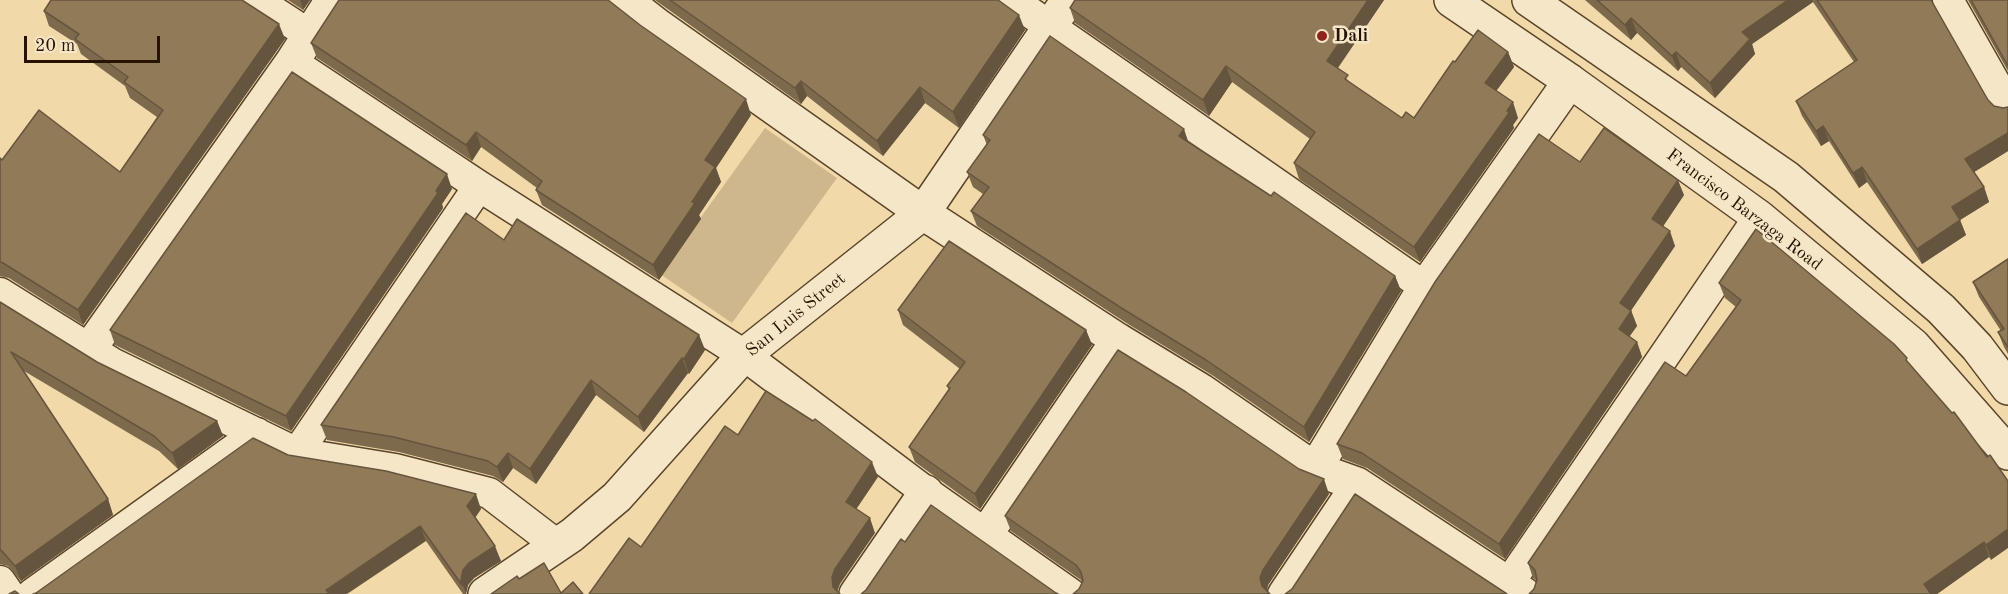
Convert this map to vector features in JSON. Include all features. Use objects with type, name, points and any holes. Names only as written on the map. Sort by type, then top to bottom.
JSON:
[{"type":"street","points":[[256,0],[310,35]]},
{"type":"street","points":[[90,348],[292,62],[332,0]]},
{"type":"street","points":[[625,0],[923,213],[1118,340],[1202,391],[1315,469],[1357,484],[1516,589],[1759,217]]},
{"type":"street","points":[[1012,0],[1059,13],[1425,287]]},
{"type":"street","points":[[1529,0],[1786,177],[1941,309],[1977,347],[2008,388]]},
{"type":"street","points":[[1948,0],[2008,106]]},
{"type":"street","name":"Francisco Barzaga Road","points":[[1456,1],[1759,217],[1913,345],[2008,453]]},
{"type":"street","name":"San Luis Street","points":[[485,594],[557,545],[617,497],[744,355],[923,213],[1059,13]]},
{"type":"street","points":[[292,62],[479,186],[744,355],[926,492],[1071,594]]},
{"type":"street","points":[[1315,469],[1425,287],[1570,81]]},
{"type":"street","points":[[297,453],[479,186]]},
{"type":"street","points":[[0,293],[112,363],[297,453],[395,469],[489,493],[557,545]]},
{"type":"street","points":[[986,534],[1118,340]]},
{"type":"street","points":[[32,594],[257,432]]},
{"type":"street","points":[[1283,594],[1357,484]]},
{"type":"street","points":[[856,594],[926,492]]},
{"type":"street","points":[[0,581],[9,594]]},
{"type":"shaded area","points":[[765,128],[837,178],[732,323],[660,274]]},
{"type":"building","points":[[51,0],[242,0],[279,24],[78,310],[0,262],[0,158],[2,160],[39,110],[120,172],[163,110],[124,82],[128,77],[75,39],[79,34],[44,11]]},
{"type":"building","points":[[339,0],[608,0],[746,99],[705,160],[715,167],[692,202],[695,203],[653,265],[536,190],[542,181],[476,132],[466,145],[311,43]]},
{"type":"building","points":[[670,0],[998,0],[1019,15],[953,112],[920,87],[877,141],[801,81],[795,88]]},
{"type":"building","points":[[1075,0],[1368,0],[1327,61],[1348,75],[1345,79],[1402,118],[1406,112],[1414,118],[1453,61],[1455,62],[1478,30],[1508,52],[1485,83],[1513,102],[1507,111],[1509,113],[1414,247],[1294,163],[1315,132],[1226,66],[1203,100],[1070,8]]},
{"type":"building","points":[[1597,0],[1788,0],[1742,32],[1750,39],[1710,83],[1676,52],[1672,56],[1631,18],[1625,25]]},
{"type":"building","points":[[1817,0],[1931,0],[1988,100],[1994,106],[2008,107],[2008,133],[1965,159],[1984,187],[1952,207],[1960,220],[1917,249],[1862,167],[1853,173],[1823,126],[1816,131],[1796,101],[1857,60]]},
{"type":"building","points":[[1971,0],[2008,0],[2008,66]]},
{"type":"building","points":[[1050,36],[1184,129],[1179,136],[1271,196],[1274,192],[1395,276],[1304,427],[1206,360],[971,211],[989,187],[967,172],[990,140],[983,135]]},
{"type":"building","points":[[292,72],[447,174],[436,191],[438,193],[286,416],[110,330]]},
{"type":"building","points":[[1604,128],[1678,180],[1652,219],[1670,231],[1620,303],[1631,311],[1619,329],[1637,342],[1499,544],[1362,453],[1337,444],[1435,282],[1539,134],[1580,162]]},
{"type":"building","points":[[466,213],[504,240],[517,219],[699,335],[684,359],[682,358],[638,417],[591,380],[530,469],[508,453],[497,467],[488,461],[394,437],[321,425]]},
{"type":"building","points":[[1756,229],[1894,344],[1952,413],[1954,412],[1987,457],[1990,455],[2008,481],[2008,529],[1986,545],[1984,542],[1924,584],[1931,594],[1529,594],[1534,589],[1537,580],[1535,570],[1528,563],[1665,362],[1686,376],[1741,300],[1719,283]]},
{"type":"building","points":[[949,241],[1086,330],[975,494],[909,447],[950,388],[947,386],[965,362],[898,310]]},
{"type":"building","points":[[2008,259],[2008,347],[1998,332],[2004,329],[1973,282]]},
{"type":"building","points":[[0,302],[97,362],[217,421],[172,453],[154,436],[11,352],[108,499],[15,566],[0,550]]},
{"type":"building","points":[[1118,350],[1186,392],[1299,469],[1324,479],[1263,570],[1260,578],[1262,586],[1270,594],[1073,594],[1083,581],[1076,565],[1005,516]]},
{"type":"building","points":[[766,391],[813,421],[815,419],[872,462],[846,502],[870,518],[835,569],[832,577],[833,587],[840,594],[589,594],[629,538],[641,547],[725,426],[738,435]]},
{"type":"building","points":[[253,438],[288,455],[386,471],[476,494],[467,506],[495,546],[469,563],[463,570],[462,585],[420,526],[326,590],[329,594],[33,594],[36,593]]},
{"type":"building","points":[[1355,494],[1507,594],[1285,594],[1292,589]]},
{"type":"building","points":[[931,505],[1058,594],[861,594],[901,539],[905,542]]},
{"type":"building","points":[[544,563],[561,593],[573,582],[583,594],[491,594],[517,576],[519,579]]},
{"type":"place","name":"Dali","points":[[1322,36]]}]
